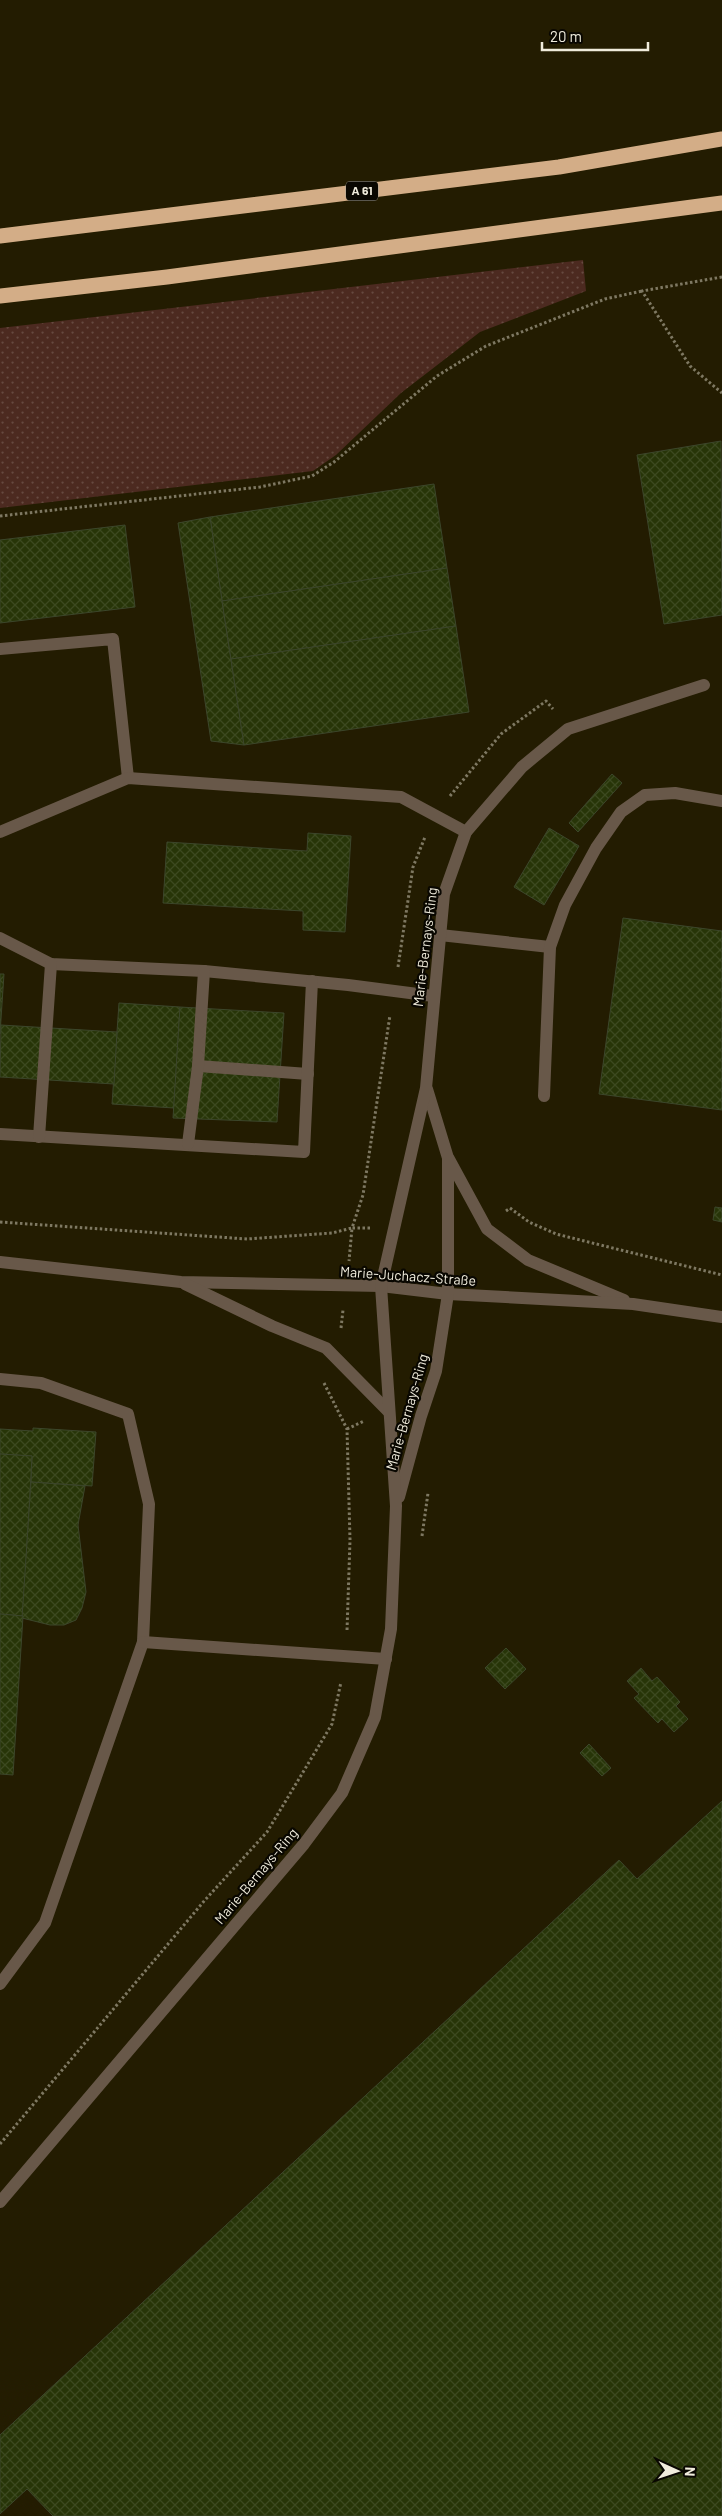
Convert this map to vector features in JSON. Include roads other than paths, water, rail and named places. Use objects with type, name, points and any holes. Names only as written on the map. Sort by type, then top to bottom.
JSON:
[{"type":"highway","name":"A 61","points":[[0,236],[559,167],[722,139]]},
{"type":"highway","points":[[0,296],[177,276],[722,203]]},
{"type":"street","points":[[0,649],[113,639],[128,778]]},
{"type":"street","name":"Marie-Bernays-Ring","points":[[0,2202],[304,1844],[342,1793],[375,1717],[391,1630],[396,1506],[381,1286],[426,1088],[433,996],[444,894],[466,832],[522,767],[568,729],[704,685]]},
{"type":"street","points":[[0,832],[128,778],[400,797],[466,832]]},
{"type":"street","points":[[544,1096],[550,947],[565,905],[596,848],[620,812],[645,795],[675,793],[722,801]]},
{"type":"street","points":[[440,935],[550,947]]},
{"type":"street","points":[[0,938],[51,964],[204,971],[433,996]]},
{"type":"street","points":[[39,1137],[51,964]]},
{"type":"street","points":[[188,1144],[198,1066],[204,971]]},
{"type":"street","points":[[0,1134],[304,1152],[312,982]]},
{"type":"street","points":[[198,1066],[308,1074]]},
{"type":"street","name":"Marie-Bernays-Ring","points":[[396,1506],[421,1416],[436,1371],[448,1294],[448,1158],[426,1088]]},
{"type":"street","name":"Marie-Juchacz-Straße","points":[[448,1158],[487,1229],[528,1260],[633,1304]]},
{"type":"street","name":"Marie-Juchacz-Straße","points":[[0,1262],[180,1282],[381,1286],[448,1294],[633,1304],[722,1317]]},
{"type":"street","name":"Marie-Juchacz-Straße","points":[[180,1282],[272,1326],[326,1348],[388,1410]]},
{"type":"street","points":[[0,1379],[41,1383],[128,1414],[149,1504],[143,1642],[45,1923],[0,1984]]},
{"type":"street","points":[[143,1642],[386,1659]]}]
